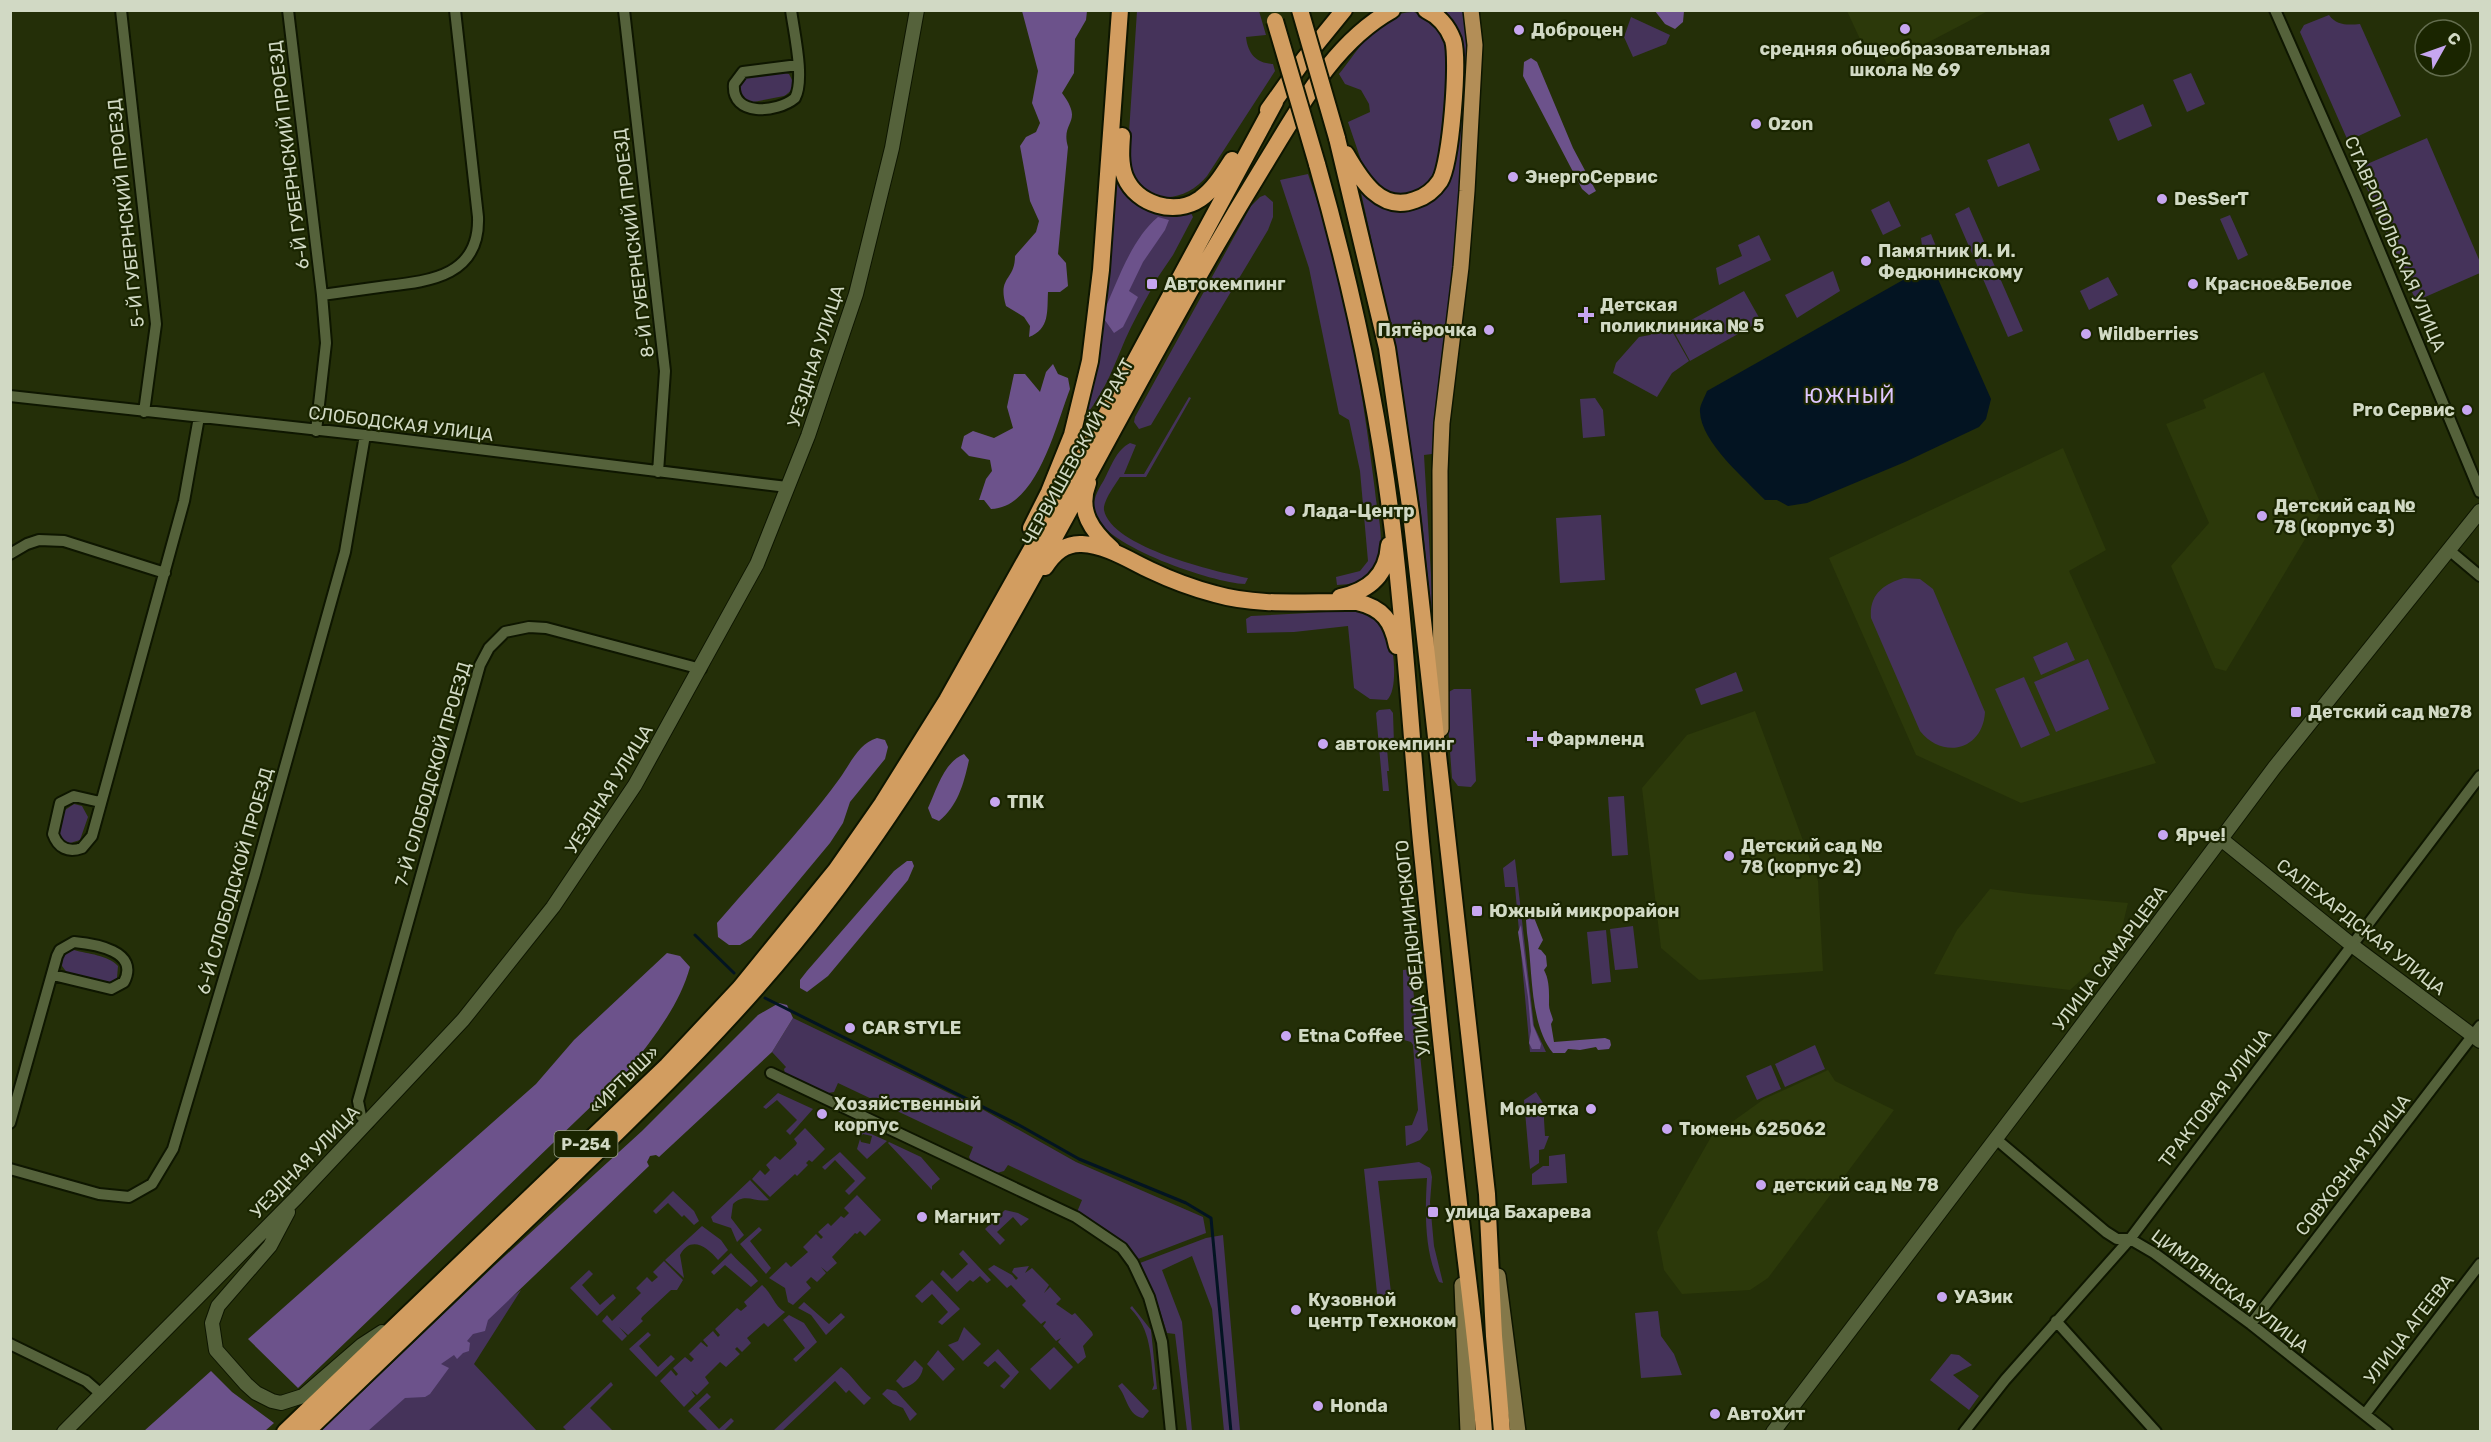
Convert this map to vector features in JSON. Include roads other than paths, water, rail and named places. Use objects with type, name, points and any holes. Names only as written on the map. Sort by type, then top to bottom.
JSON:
[{"type":"highway","points":[[921,743],[953,674],[1049,492],[1079,411],[1090,361],[1099,301],[1120,10]]},
{"type":"highway","points":[[1131,10],[1121,157],[1125,176],[1130,186],[1143,198],[1174,207],[1199,199],[1222,176],[1248,135],[1344,10]]},
{"type":"highway","points":[[1300,10],[1337,138],[1387,348],[1411,513],[1488,1199],[1494,1336],[1502,1431]]},
{"type":"highway","name":"ЧЕРВИШЕВСКИЙ ТРАКТ","points":[[908,789],[960,705],[1214,248],[1283,134],[1314,87],[1348,43],[1392,10]]},
{"type":"highway","points":[[1337,138],[1365,184],[1381,198],[1401,203],[1420,198],[1440,181],[1448,153],[1455,51],[1451,36],[1444,24],[1426,10]]},
{"type":"highway","points":[[1274,16],[1355,306],[1391,514],[1410,697]]},
{"type":"highway","name":"ЧЕРВИШЕВСКИЙ ТРАКТ","points":[[921,743],[1087,450],[1275,102]]},
{"type":"highway","points":[[1101,449],[1086,488],[1084,508],[1089,524],[1096,534],[1116,553]]},
{"type":"highway","points":[[1318,601],[1357,593],[1373,584],[1379,577],[1389,552],[1391,514]]},
{"type":"highway","points":[[908,789],[974,698],[1054,554],[1062,548],[1076,544],[1094,545],[1116,553],[1174,581],[1216,595],[1266,601],[1357,602],[1369,605],[1384,614],[1393,628],[1410,697]]},
{"type":"highway","name":"УЛИЦА ФЕДЮНИНСКОГО","points":[[1410,697],[1421,846],[1458,1195],[1477,1338],[1484,1431]]},
{"type":"highway","name":"«ИРТЫШ»","points":[[285,1431],[667,1066],[740,988],[836,870],[921,743]]},
{"type":"highway","name":"«ИРТЫШ»","points":[[306,1431],[675,1077],[718,1032],[825,905],[908,789]]},
{"type":"main road","points":[[1327,32],[1350,10]]},
{"type":"main road","points":[[1348,43],[1377,10]]},
{"type":"main road","points":[[1441,780],[1440,471],[1442,423],[1461,267],[1468,181],[1475,45],[1471,10]]},
{"type":"main road","name":"УЛИЦА ФЕДЮНИНСКОГО","points":[[1458,1195],[1468,1431]]},
{"type":"main road","points":[[1488,1199],[1518,1431]]},
{"type":"street","name":"5-Й ГУБЕРНСКИЙ ПРОЕЗД","points":[[121,10],[156,324],[144,412]]},
{"type":"street","name":"6-Й ГУБЕРНСКИЙ ПРОЕЗД","points":[[288,10],[326,343],[316,430]]},
{"type":"street","points":[[322,295],[437,279],[456,268],[476,243],[479,230],[478,217],[455,10]]},
{"type":"street","name":"8-Й ГУБЕРНСКИЙ ПРОЕЗД","points":[[624,10],[665,371],[658,472]]},
{"type":"street","points":[[791,10],[798,65],[799,92],[789,103],[747,108],[736,99],[734,84],[744,72],[798,65]]},
{"type":"street","name":"УЕЗДНАЯ УЛИЦА","points":[[64,1431],[297,1197],[463,1020],[553,907],[635,785],[757,564],[808,436],[856,294],[892,148],[917,10]]},
{"type":"street","name":"СТАВРОПОЛЬСКАЯ УЛИЦА","points":[[2275,10],[2356,194],[2481,492]]},
{"type":"street","name":"СЛОБОДСКАЯ УЛИЦА","points":[[10,396],[365,435],[787,488]]},
{"type":"street","points":[[100,802],[74,796],[60,803],[53,834],[61,846],[75,850],[88,843],[100,802],[165,573],[184,501],[199,417]]},
{"type":"street","name":"6-Й СЛОБОДСКОЙ ПРОЕЗД","points":[[10,1169],[99,1194],[129,1197],[152,1184],[173,1149],[255,874],[345,552],[365,435]]},
{"type":"street","name":"УЛИЦА САМАРЦЕВА","points":[[1773,1431],[1996,1139],[2281,759],[2481,511]]},
{"type":"street","points":[[10,554],[39,540],[64,541],[165,573]]},
{"type":"street","points":[[2449,550],[2481,576]]},
{"type":"street","name":"7-Й СЛОБОДСКОЙ ПРОЕЗД","points":[[368,1123],[361,1116],[358,1101],[480,665],[489,648],[505,632],[529,627],[546,628],[701,669]]},
{"type":"street","name":"ТРАКТОВАЯ УЛИЦА","points":[[1964,1431],[2130,1239],[2481,776]]},
{"type":"street","name":"САЛЕХАРДСКАЯ УЛИЦА","points":[[2222,839],[2353,946],[2478,1034]]},
{"type":"street","points":[[10,1124],[52,975],[60,950],[74,942],[114,951],[126,960],[128,968],[124,982],[111,989],[52,975]]},
{"type":"street","name":"СОВХОЗНАЯ УЛИЦА","points":[[2251,1324],[2478,1034]]},
{"type":"street","points":[[771,1073],[1076,1217],[1122,1248],[1133,1263],[1149,1297],[1160,1330],[1171,1431]]},
{"type":"street","name":"ЦИМЛЯНСКАЯ УЛИЦА","points":[[1996,1139],[2106,1232],[2117,1239],[2130,1239],[2154,1253],[2251,1324],[2386,1431]]},
{"type":"street","points":[[297,1197],[270,1246],[218,1306],[212,1323],[216,1350],[256,1393],[282,1403],[303,1396],[362,1345],[401,1320]]},
{"type":"street","name":"УЛИЦА АГЕЕВА","points":[[2365,1414],[2481,1264]]},
{"type":"street","points":[[2056,1322],[2156,1431]]},
{"type":"street","points":[[10,1344],[75,1375],[101,1394]]},
{"type":"water","points":[[1927,275],[1938,279],[1991,399],[1986,419],[1979,427],[1905,462],[1807,503],[1788,506],[1777,500],[1765,500],[1725,459],[1702,424],[1700,410],[1707,391],[1910,276]]},
{"type":"waterway","points":[[695,935],[734,973]]},
{"type":"waterway","points":[[765,998],[1019,1125],[1079,1159],[1186,1203],[1211,1218],[1231,1432]]},
{"type":"place","name":"средняя общеобразовательная школа № 69","points":[[1905,29]]},
{"type":"place","name":"Доброцен","points":[[1519,30]]},
{"type":"place","name":"Ozon","points":[[1756,124]]},
{"type":"place","name":"ЭнергоСервис","points":[[1513,177]]},
{"type":"place","name":"DesSerT","points":[[2162,199]]},
{"type":"place","name":"Памятник И. И. Федюнинскому","points":[[1866,261]]},
{"type":"place","name":"Автокемпинг","points":[[1152,284]]},
{"type":"place","name":"Красное&Белое","points":[[2193,284]]},
{"type":"place","name":"Детская поликлиника № 5","points":[[1586,315]]},
{"type":"place","name":"Пятёрочка","points":[[1489,330]]},
{"type":"place","name":"Wildberries","points":[[2086,334]]},
{"type":"place","name":"Pro Сервис","points":[[2467,410]]},
{"type":"place","name":"Лада-Центр","points":[[1290,511]]},
{"type":"place","name":"Детский сад № 78 (корпус 3)","points":[[2262,516]]},
{"type":"place","name":"Детский сад №78","points":[[2296,712]]},
{"type":"place","name":"Фармленд","points":[[1535,739]]},
{"type":"place","name":"автокемпинг","points":[[1323,744]]},
{"type":"place","name":"ТПК","points":[[995,802]]},
{"type":"place","name":"Ярче!","points":[[2163,835]]},
{"type":"place","name":"Детский сад № 78 (корпус 2)","points":[[1729,856]]},
{"type":"place","name":"Южный микрорайон","points":[[1477,911]]},
{"type":"place","name":"CAR STYLE","points":[[850,1028]]},
{"type":"place","name":"Etna Coffee","points":[[1286,1036]]},
{"type":"place","name":"Монетка","points":[[1591,1109]]},
{"type":"place","name":"Хозяйственный корпус","points":[[822,1114]]},
{"type":"place","name":"Тюмень 625062","points":[[1667,1129]]},
{"type":"place","name":"детский сад № 78","points":[[1761,1185]]},
{"type":"place","name":"улица Бахарева","points":[[1433,1212]]},
{"type":"place","name":"Магнит","points":[[922,1217]]},
{"type":"place","name":"УАЗик","points":[[1942,1297]]},
{"type":"place","name":"Кузовной центр Техноком","points":[[1296,1310]]},
{"type":"place","name":"Honda","points":[[1318,1406]]},
{"type":"place","name":"АвтоХит","points":[[1715,1414]]},
{"type":"district","name":"ЮЖНЫЙ","points":[[1850,396]]}]
